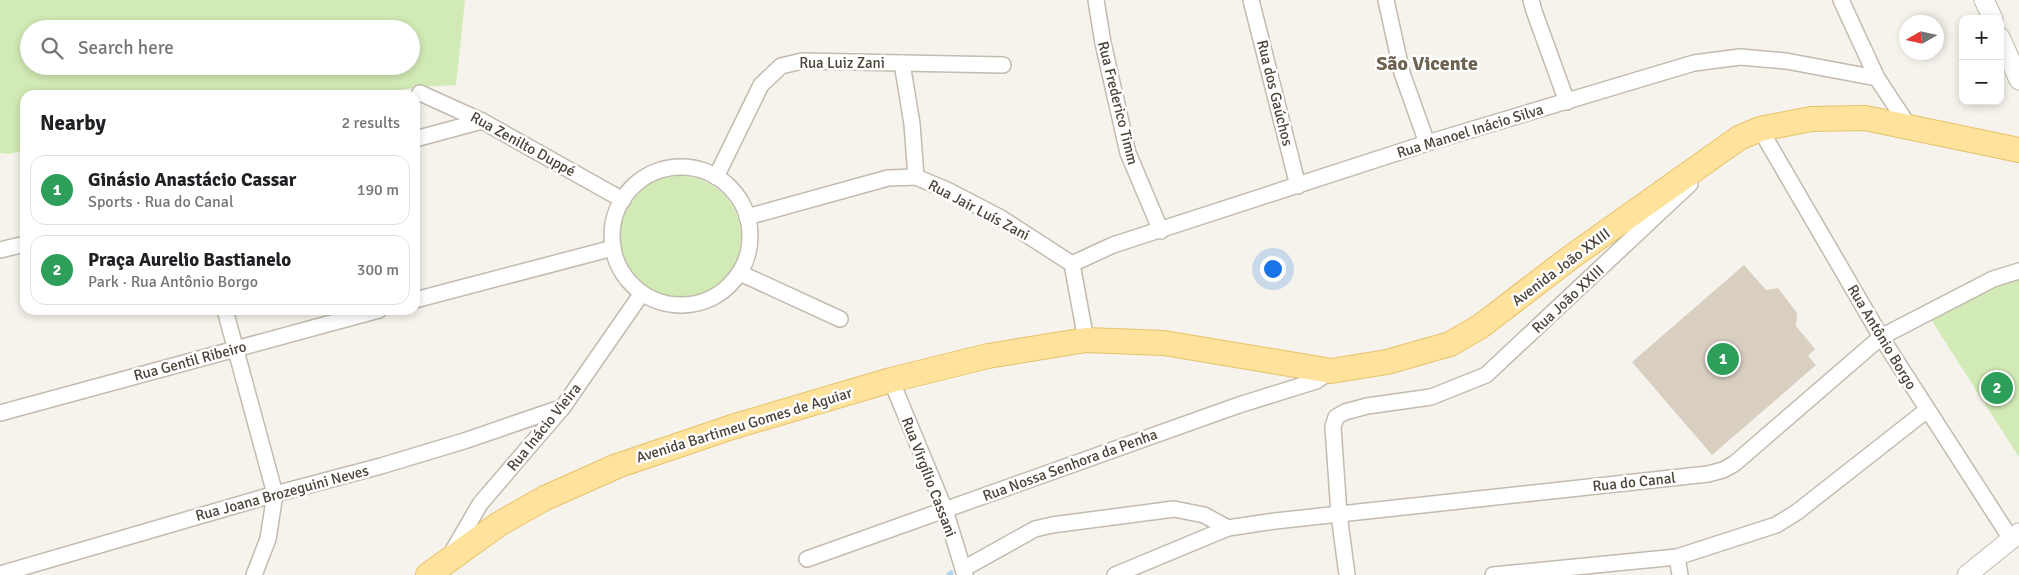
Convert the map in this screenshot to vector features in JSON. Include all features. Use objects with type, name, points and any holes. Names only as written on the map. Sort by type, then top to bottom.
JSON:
[{"type":"main road","name":"Avenida João XXIII","points":[[1086,340],[1164,343],[1331,371],[1387,362],[1450,344],[1481,326],[1571,257],[1750,134],[1810,119],[1865,118],[1908,125],[2019,150]]},
{"type":"main road","name":"Avenida Bartimeu Gomes de Aguiar","points":[[437,568],[499,524],[545,498],[617,466],[732,427],[891,380],[988,356],[1086,340]]},
{"type":"street","name":"Rua Frederico Timm","points":[[1096,0],[1103,43],[1128,153],[1161,231]]},
{"type":"street","name":"Rua dos Gaúchos","points":[[1251,0],[1298,186]]},
{"type":"street","points":[[1386,0],[1402,73],[1427,143]]},
{"type":"street","points":[[1531,0],[1567,102]]},
{"type":"street","points":[[1841,0],[1877,78],[1908,125]]},
{"type":"street","points":[[1984,0],[1990,15]]},
{"type":"street","points":[[2004,46],[2019,80]]},
{"type":"street","name":"Rua Manoel Inácio Silva","points":[[1072,264],[1114,246],[1427,143],[1694,63],[1740,57],[1786,61],[1877,78]]},
{"type":"street","name":"Rua Luiz Zani","points":[[716,177],[761,85],[781,66],[802,61],[1003,64]]},
{"type":"street","points":[[902,63],[912,124],[916,177]]},
{"type":"street","name":"Rua Zenilto Duppé","points":[[420,93],[482,121],[623,200]]},
{"type":"street","points":[[420,138],[482,121]]},
{"type":"street","name":"Rua Antônio Borgo","points":[[1750,134],[1927,410],[2015,536]]},
{"type":"street","name":"Rua João XXIII","points":[[1339,514],[1333,426],[1336,417],[1345,412],[1367,406],[1431,397],[1486,375],[1750,134]]},
{"type":"street","points":[[673,167],[696,168],[716,177],[735,194],[747,217],[750,236],[748,255],[740,273],[725,290],[706,301],[684,305],[662,303],[642,293],[626,277],[613,248],[614,221],[623,200],[633,186],[652,173],[673,167]]},
{"type":"street","name":"Rua Jair Luís Zani","points":[[747,217],[888,178],[916,177],[947,190],[1001,218],[1072,264]]},
{"type":"street","points":[[0,250],[20,245]]},
{"type":"street","points":[[420,299],[613,248]]},
{"type":"street","points":[[1072,264],[1086,340]]},
{"type":"street","name":"Rua do Canal","points":[[1115,575],[1228,528],[1339,514],[1708,474],[1723,470],[1734,464],[1880,337],[1993,279],[2019,271]]},
{"type":"street","points":[[740,273],[840,319]]},
{"type":"street","name":"Rua Inácio Vieira","points":[[437,568],[480,504],[563,407],[642,293]]},
{"type":"street","points":[[226,315],[275,494],[268,539],[254,575]]},
{"type":"street","name":"Rua Gentil Ribeiro","points":[[0,413],[360,315]]},
{"type":"street","name":"Rua Nossa Senhora da Penha","points":[[807,559],[1239,405],[1316,382],[1331,371]]},
{"type":"street","name":"Rua Virgílio Cassani","points":[[891,380],[945,510],[964,572]]},
{"type":"street","name":"Rua Joana Brozeguini Neves","points":[[0,574],[275,494],[381,466],[464,441],[563,407]]},
{"type":"street","points":[[1493,575],[1677,557],[1776,525],[1797,512],[1927,410]]},
{"type":"street","points":[[964,572],[1035,529],[1052,525],[1174,508],[1204,515],[1228,528]]},
{"type":"street","points":[[1339,514],[1347,575]]},
{"type":"street","points":[[1967,575],[2015,536]]},
{"type":"street","points":[[1677,557],[1680,575]]},
{"type":"green space","points":[[0,0],[465,0],[456,85],[400,90],[20,90],[20,151],[9,154],[0,153]]},
{"type":"green space","points":[[680,176],[692,177],[703,181],[723,194],[736,214],[740,225],[740,249],[736,260],[723,280],[703,293],[692,297],[680,298],[668,297],[657,293],[637,280],[624,260],[620,249],[619,237],[620,225],[624,214],[637,194],[657,181],[668,177]]},
{"type":"green space","points":[[2019,278],[2019,457],[1930,318],[1997,281]]},
{"type":"building","points":[[1744,265],[1766,290],[1778,288],[1797,313],[1796,326],[1815,349],[1808,356],[1816,365],[1712,455],[1632,362]]},
{"type":"place","name":"Ginásio Anastácio Cassar","points":[[1723,359]]},
{"type":"place","name":"Praça Aurelio Bastianelo","points":[[1997,388]]},
{"type":"district","name":"São Vicente","points":[[1427,63]]}]
